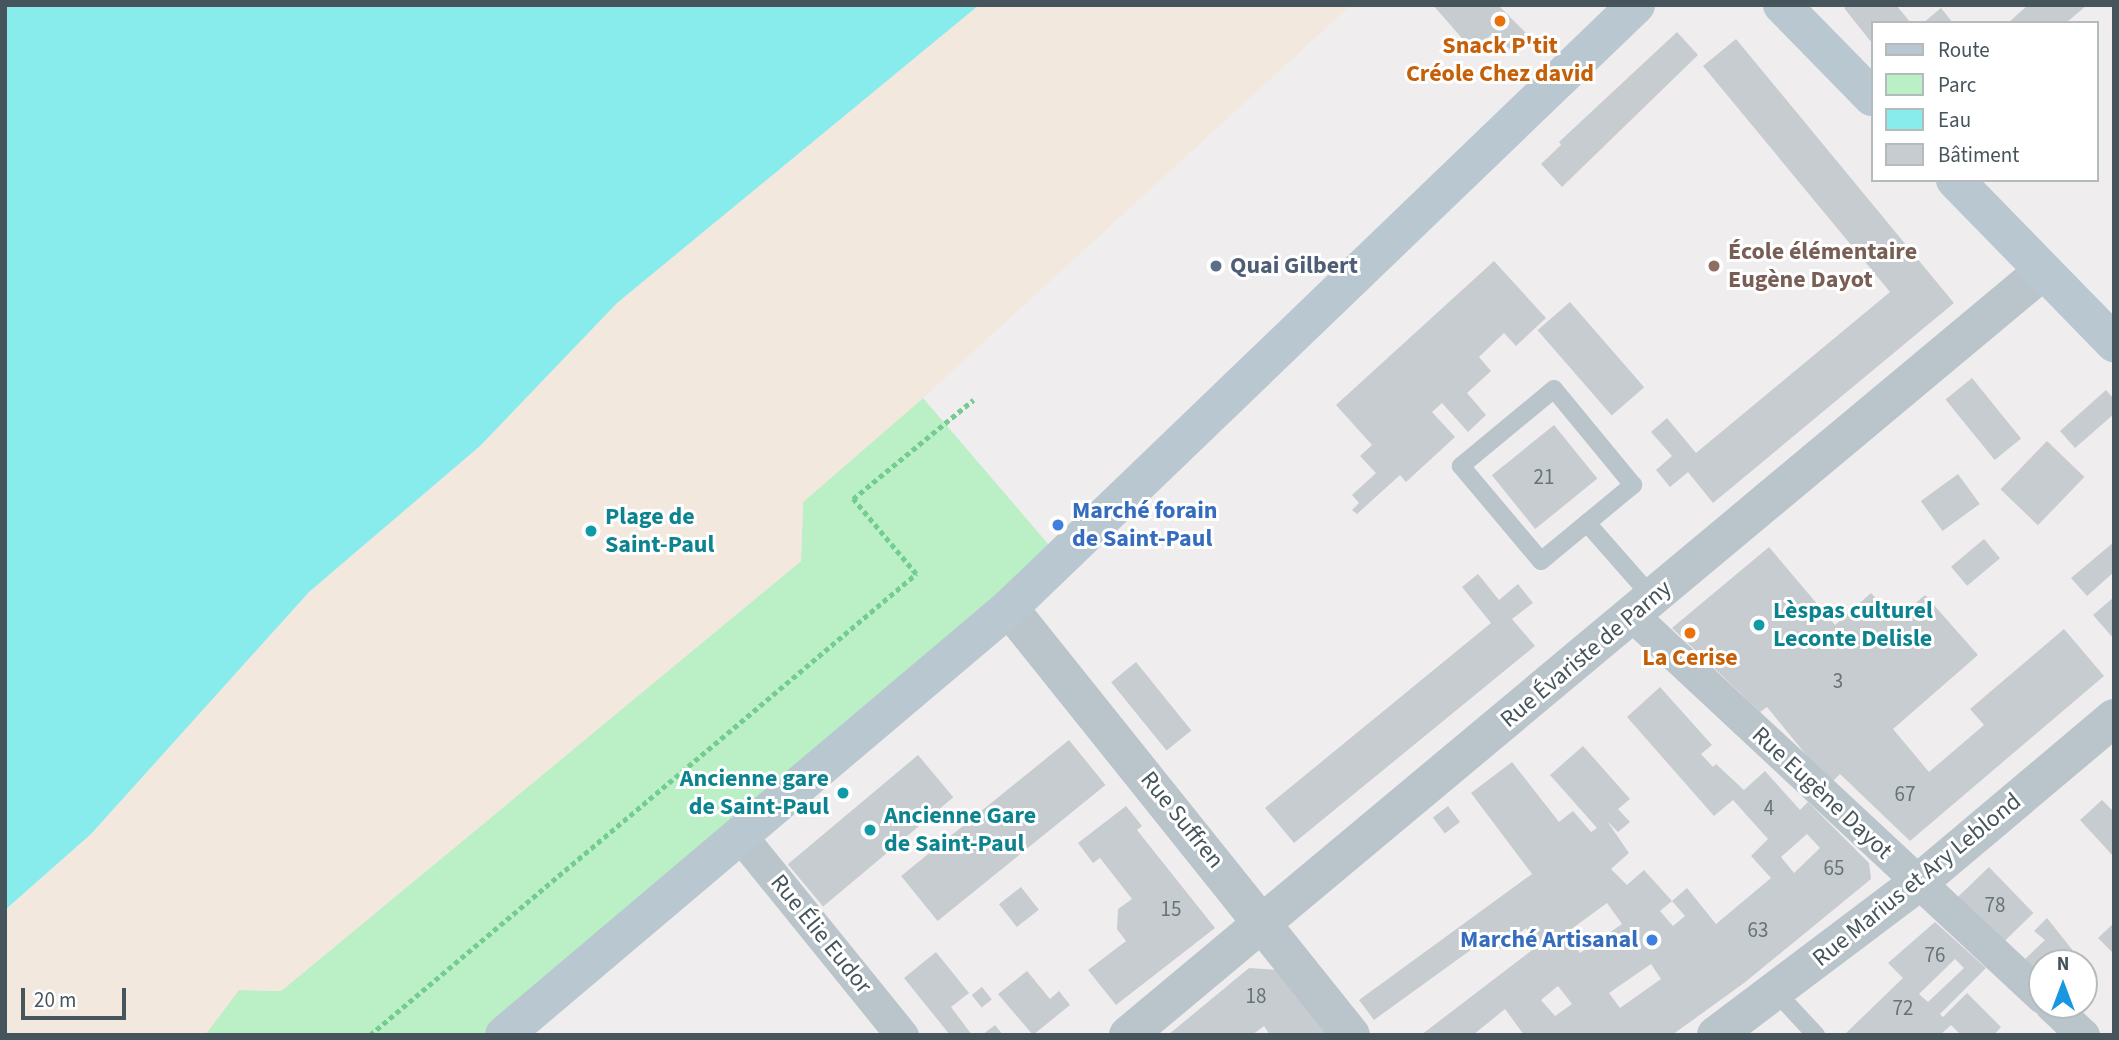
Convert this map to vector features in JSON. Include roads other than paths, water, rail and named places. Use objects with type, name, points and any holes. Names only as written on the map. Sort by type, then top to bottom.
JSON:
[{"type":"main road","points":[[504,1035],[1009,608],[1636,5]]},
{"type":"main road","points":[[1782,5],[1870,95]]},
{"type":"main road","points":[[1957,182],[2114,343]]},
{"type":"street","name":"Rue Évariste de Parny","points":[[1128,1035],[2043,271]]},
{"type":"street","name":"Rue Eugène Dayot","points":[[1642,607],[1918,883],[2028,984]]},
{"type":"street","name":"Rue Suffren","points":[[1009,608],[1264,922],[1351,1035]]},
{"type":"street","name":"Rue Marius et Ary Leblond","points":[[1716,1035],[1918,883],[2114,718]]},
{"type":"street","name":"Rue Élie Eudor","points":[[739,834],[902,1035]]},
{"type":"street","points":[[2066,1019],[2083,1035]]},
{"type":"lane","points":[[1554,389],[1633,485],[1587,523],[1541,561],[1461,466],[1554,389]]},
{"type":"lane","points":[[1587,523],[1642,607]]},
{"type":"lane","points":[[1776,992],[1816,1035]]},
{"type":"water","points":[[5,5],[979,5],[617,303],[480,446],[309,592],[91,834],[5,910]]},
{"type":"place","name":"Snack P'tit Créole Chez david","points":[[1500,21]]},
{"type":"place","name":"Quai Gilbert","points":[[1216,266]]},
{"type":"place","name":"École élémentaire Eugène Dayot","points":[[1714,266]]},
{"type":"place","name":"Marché forain de Saint-Paul","points":[[1058,525]]},
{"type":"place","name":"Plage de Saint-Paul","points":[[591,531]]},
{"type":"place","name":"Lèspas culturel Leconte Delisle","points":[[1759,625]]},
{"type":"place","name":"La Cerise","points":[[1690,633]]},
{"type":"place","name":"Ancienne gare de Saint-Paul","points":[[843,793]]},
{"type":"place","name":"Ancienne Gare de Saint-Paul","points":[[870,830]]},
{"type":"place","name":"Marché Artisanal","points":[[1652,940]]}]
